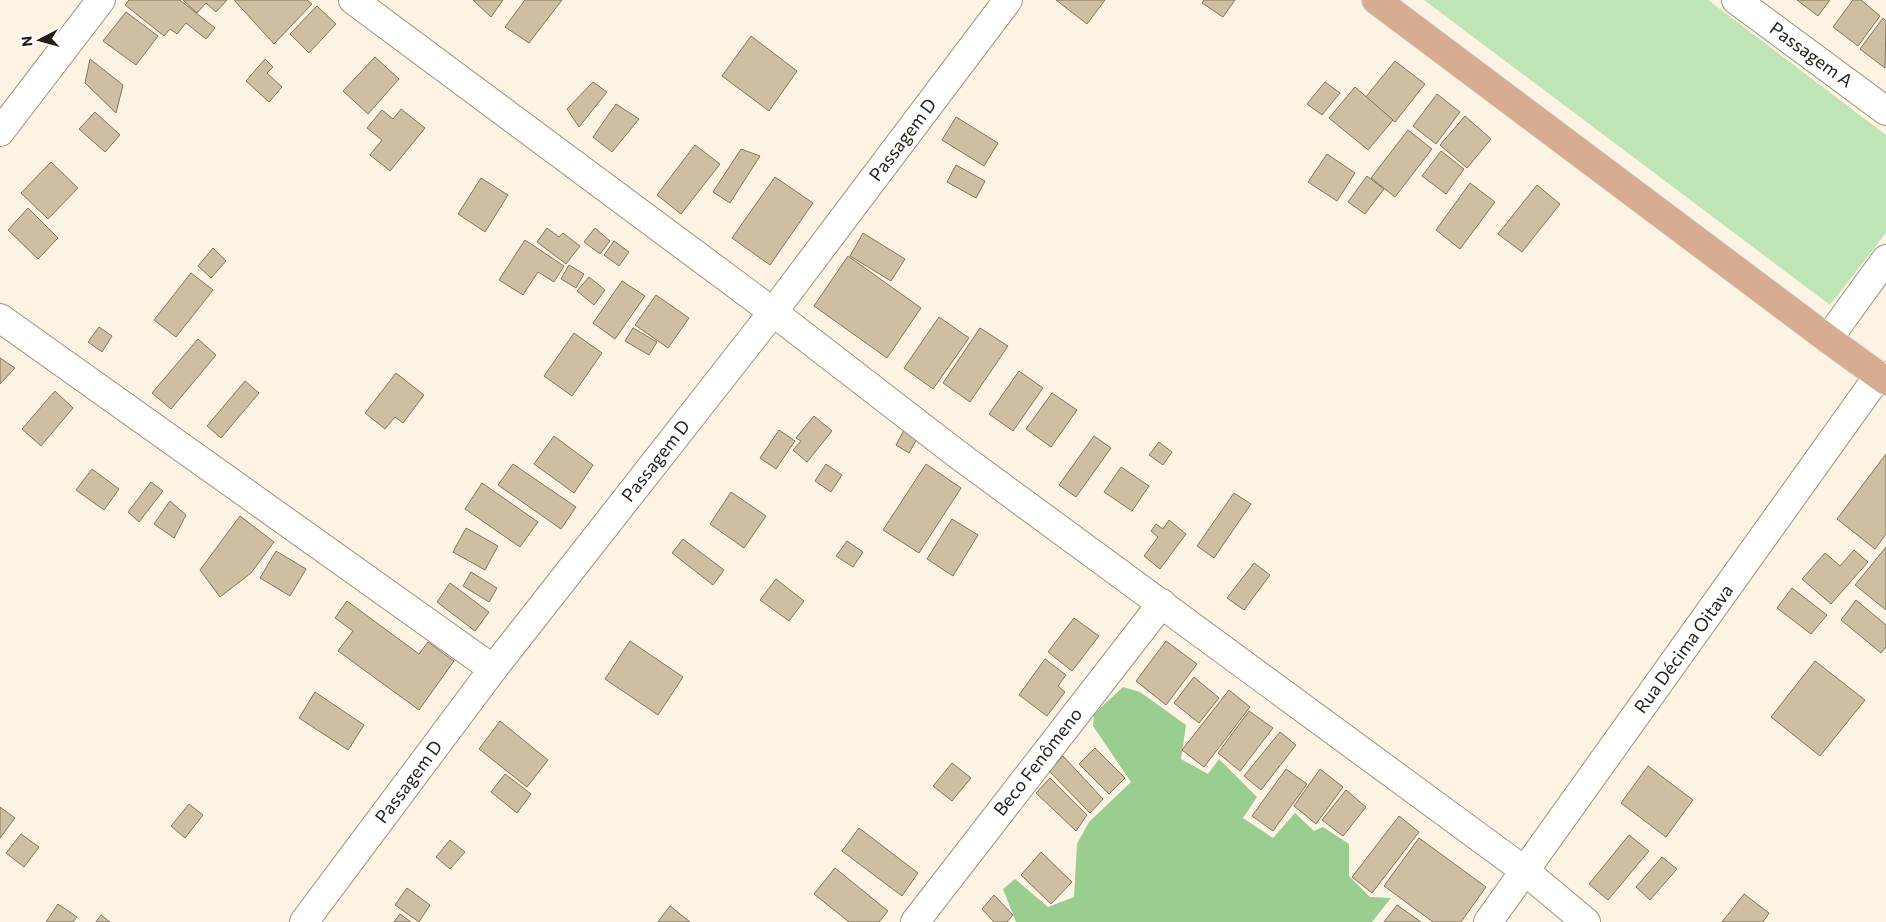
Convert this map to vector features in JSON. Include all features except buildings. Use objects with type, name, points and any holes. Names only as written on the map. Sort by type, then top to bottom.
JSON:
[{"type":"main road","points":[[1376,0],[1882,378]]},
{"type":"street","points":[[0,132],[101,0]]},
{"type":"street","points":[[353,0],[773,312],[958,454],[1525,871],[1586,922]]},
{"type":"street","name":"Passagem D","points":[[304,922],[493,670],[773,312],[1008,0]]},
{"type":"street","name":"Passagem A","points":[[1736,0],[1886,111]]},
{"type":"street","points":[[1828,339],[1886,260]]},
{"type":"street","points":[[0,318],[493,670]]},
{"type":"street","name":"Rua Décima Oitava","points":[[1488,922],[1882,378]]},
{"type":"street","name":"Beco Fenômeno","points":[[915,922],[1162,603]]},
{"type":"green space","points":[[1424,0],[1708,0],[1886,135],[1886,233],[1830,305]]},
{"type":"green space","points":[[1123,687],[1140,692],[1186,725],[1181,759],[1208,774],[1219,759],[1257,797],[1243,818],[1273,838],[1295,813],[1314,831],[1323,827],[1349,844],[1349,876],[1370,897],[1391,898],[1372,922],[1016,922],[1003,889],[1015,879],[1048,907],[1074,897],[1077,844],[1089,822],[1131,782],[1093,726],[1094,714]]}]
